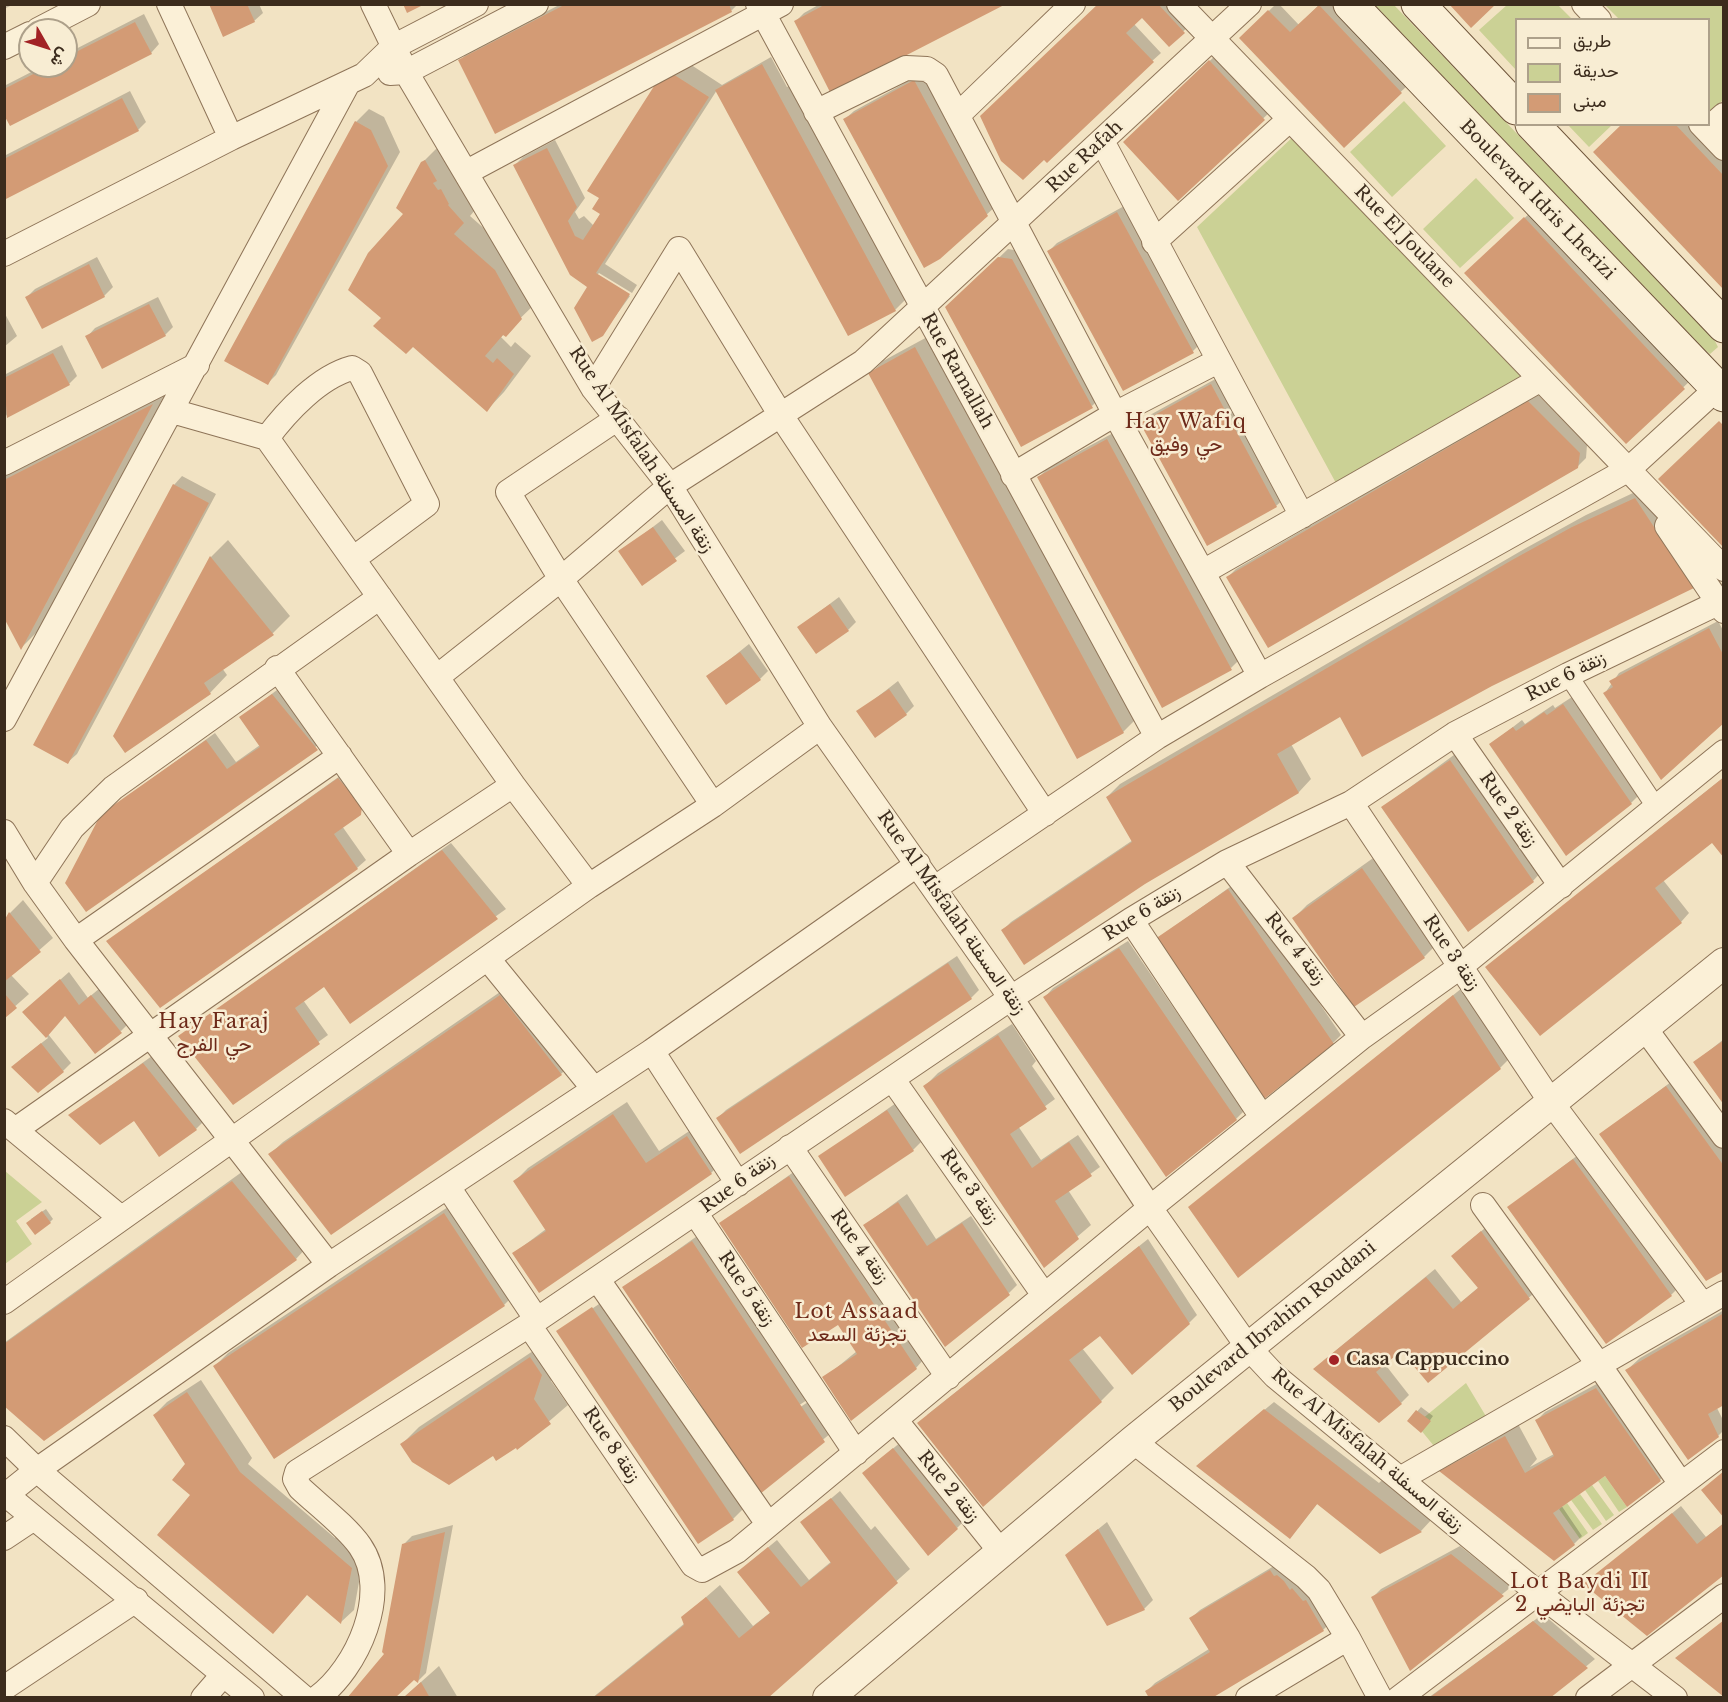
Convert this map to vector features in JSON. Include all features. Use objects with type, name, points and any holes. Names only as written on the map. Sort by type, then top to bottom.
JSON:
[{"type":"main road","name":"Boulevard Idris Lherizi","points":[[1350,4],[1721,389]]},
{"type":"main road","points":[[1418,4],[1515,107]]},
{"type":"main road","points":[[1534,126],[1724,326]]},
{"type":"street","points":[[62,18],[88,4]]},
{"type":"street","points":[[169,4],[231,138]]},
{"type":"street","name":"Rue Al Misfalah زنقة المسفلة","points":[[373,4],[406,72],[593,388],[670,486],[820,728],[1011,998],[1150,1208],[1248,1347],[1275,1376],[1538,1593],[1675,1698]]},
{"type":"street","points":[[4,254],[231,138],[356,79],[393,47],[476,4]]},
{"type":"street","points":[[356,79],[406,72],[536,4]]},
{"type":"street","points":[[959,114],[1073,4]]},
{"type":"street","name":"Rue El Joulane","points":[[1179,4],[1629,469]]},
{"type":"street","name":"Rue Rafah","points":[[437,677],[561,579],[670,486],[863,362],[1249,4]]},
{"type":"street","points":[[1584,4],[1597,18]]},
{"type":"street","points":[[467,172],[767,8]]},
{"type":"street","name":"Rue Ramallah","points":[[767,8],[816,112],[1157,737]]},
{"type":"street","points":[[4,47],[18,40]]},
{"type":"street","points":[[816,112],[906,68],[927,69],[936,75],[959,114],[1114,414],[1260,676]]},
{"type":"street","points":[[4,719],[356,79]]},
{"type":"street","points":[[1154,242],[1290,119]]},
{"type":"street","points":[[1710,123],[1724,148]]},
{"type":"street","points":[[1102,141],[1302,516]]},
{"type":"street","points":[[593,388],[679,249],[780,414],[1045,814]]},
{"type":"street","points":[[1013,475],[1114,414],[1218,361]]},
{"type":"street","points":[[4,463],[198,364]]},
{"type":"street","points":[[267,438],[289,408],[341,371],[352,368],[360,373],[427,504],[353,559]]},
{"type":"street","points":[[1203,572],[1541,379]]},
{"type":"street","points":[[934,888],[1157,737],[1260,676],[1629,469],[1721,389]]},
{"type":"street","points":[[172,411],[267,438],[513,785],[589,886]]},
{"type":"street","points":[[618,418],[508,492],[561,579],[713,805]]},
{"type":"street","points":[[1629,469],[1724,569]]},
{"type":"street","points":[[1629,469],[1722,605]]},
{"type":"street","points":[[35,883],[72,828],[113,788],[277,668],[380,597]]},
{"type":"street","name":"Rue 6 زنقة","points":[[317,1698],[340,1678],[355,1655],[364,1632],[371,1580],[369,1563],[360,1545],[300,1488],[295,1479],[297,1472],[598,1280],[790,1147],[1131,920],[1227,862],[1351,803],[1455,734],[1568,675],[1722,605]]},
{"type":"street","points":[[277,668],[409,854]]},
{"type":"street","points":[[1568,675],[1656,807]]},
{"type":"street","points":[[4,1302],[589,886],[713,805],[820,728]]},
{"type":"street","name":"Rue 2 زنقة","points":[[1455,734],[1561,886]]},
{"type":"street","points":[[598,1280],[768,1524],[1362,1036],[1460,967],[1724,752]]},
{"type":"street","points":[[76,940],[340,756]]},
{"type":"street","points":[[121,1218],[10,1125],[150,1035],[409,854],[513,785]]},
{"type":"street","name":"Rue 3 زنقة","points":[[1351,803],[1551,1102],[1702,1304]]},
{"type":"street","points":[[4,832],[35,883],[76,940],[329,1265]]},
{"type":"street","name":"Rue 4 زنقة","points":[[1227,862],[1362,1036]]},
{"type":"street","points":[[252,1698],[5,1494],[329,1265],[652,1051],[918,864]]},
{"type":"street","points":[[1131,920],[1262,1117]]},
{"type":"street","points":[[488,959],[594,1089]]},
{"type":"street","name":"Boulevard Ibrahim Roudani","points":[[828,1698],[1132,1441],[1724,963]]},
{"type":"street","points":[[1644,1027],[1724,1136]]},
{"type":"street","points":[[652,1051],[738,1184]]},
{"type":"street","name":"Rue 3 زنقة","points":[[893,1080],[1044,1295]]},
{"type":"street","name":"Rue 4 زنقة","points":[[790,1147],[948,1377]]},
{"type":"street","name":"Rue 8 زنقة","points":[[448,1187],[533,1322],[693,1565],[702,1570],[709,1569],[737,1551],[768,1524]]},
{"type":"street","points":[[1483,1205],[1599,1365],[1681,1484]]},
{"type":"street","name":"Rue 5 زنقة","points":[[696,1214],[856,1453]]},
{"type":"street","points":[[1400,1479],[1724,1293]]},
{"type":"street","name":"Rue 2 زنقة","points":[[896,1421],[1000,1552]]},
{"type":"street","points":[[4,1438],[37,1470],[304,1698]]},
{"type":"street","points":[[1132,1441],[1306,1577],[1319,1590],[1380,1698]]},
{"type":"street","points":[[1399,1698],[1724,1452]]},
{"type":"street","points":[[4,1538],[33,1518]]},
{"type":"street","points":[[1588,1698],[1724,1596]]},
{"type":"street","points":[[4,1688],[136,1600]]},
{"type":"street","points":[[1248,1698],[1348,1638]]},
{"type":"street","points":[[203,1698],[223,1675]]},
{"type":"green space","points":[[1375,5],[1394,5],[1715,341],[1718,347],[1710,354],[1705,350]]},
{"type":"green space","points":[[1507,5],[1558,5],[1571,18],[1515,18],[1515,69],[1479,30]]},
{"type":"green space","points":[[1605,5],[1723,5],[1723,100],[1710,113],[1710,18],[1618,18]]},
{"type":"green space","points":[[1404,101],[1446,146],[1392,197],[1350,152]]},
{"type":"green space","points":[[1569,126],[1611,126],[1589,147]]},
{"type":"green space","points":[[1296,134],[1525,377],[1337,485],[1197,227]]},
{"type":"green space","points":[[1476,178],[1514,218],[1460,268],[1423,229]]},
{"type":"green space","points":[[5,1171],[42,1202],[16,1221],[32,1244],[5,1264]]},
{"type":"green space","points":[[1466,1383],[1490,1423],[1438,1451],[1416,1424]]},
{"type":"green space","points":[[1605,1476],[1627,1507],[1619,1512],[1598,1481]]},
{"type":"green space","points":[[1592,1485],[1614,1515],[1606,1521],[1585,1490]]},
{"type":"green space","points":[[1580,1494],[1602,1524],[1593,1530],[1571,1500]]},
{"type":"green space","points":[[1567,1503],[1588,1533],[1580,1539],[1559,1509]]},
{"type":"building","points":[[209,4],[247,4],[255,22],[223,37]]},
{"type":"building","points":[[403,4],[425,4],[407,13]]},
{"type":"building","points":[[566,4],[729,4],[732,12],[495,134],[458,60]]},
{"type":"building","points":[[826,4],[1006,4],[831,94],[794,21]]},
{"type":"building","points":[[1098,4],[1158,4],[1185,33],[1169,47],[1142,18],[1126,33],[1154,62],[1047,163],[1044,160],[1023,180],[1001,161],[980,116]]},
{"type":"building","points":[[1449,4],[1496,4],[1471,28]]},
{"type":"building","points":[[1319,5],[1402,93],[1344,148],[1239,38],[1268,10],[1290,32]]},
{"type":"building","points":[[135,22],[152,54],[10,126],[4,115],[4,89],[26,78],[78,78],[78,51]]},
{"type":"building","points":[[1209,60],[1265,120],[1178,201],[1123,142]]},
{"type":"building","points":[[762,64],[896,311],[848,336],[715,90]]},
{"type":"building","points":[[665,69],[709,97],[596,273],[630,294],[603,336],[592,342],[574,308],[587,287],[570,275],[513,165],[547,148],[577,207],[568,221],[575,236],[583,240],[600,214],[592,209],[599,198],[587,191]]},
{"type":"building","points":[[914,80],[988,216],[940,259],[924,268],[843,119]]},
{"type":"building","points":[[122,98],[139,131],[4,200],[4,159]]},
{"type":"building","points":[[355,121],[371,130],[388,166],[268,385],[224,361]]},
{"type":"building","points":[[1620,126],[1677,126],[1724,176],[1724,290],[1593,152]]},
{"type":"building","points":[[425,160],[437,181],[433,183],[438,190],[441,189],[448,205],[464,223],[454,234],[495,270],[522,319],[506,337],[503,335],[485,356],[493,363],[497,358],[514,374],[487,412],[413,347],[406,354],[373,326],[381,318],[348,290],[368,253],[403,214],[396,208],[421,162]]},
{"type":"building","points":[[1117,212],[1194,353],[1123,391],[1047,251]]},
{"type":"building","points":[[1524,217],[1685,389],[1626,444],[1464,273]]},
{"type":"building","points":[[998,257],[1012,259],[1093,408],[1021,447],[945,307]]},
{"type":"building","points":[[89,264],[105,297],[42,329],[25,297]]},
{"type":"building","points":[[149,304],[166,336],[102,369],[85,336]]},
{"type":"building","points":[[915,347],[1124,733],[1077,759],[868,373]]},
{"type":"building","points":[[53,353],[70,385],[7,418],[4,378]]},
{"type":"building","points":[[1211,384],[1277,507],[1207,546],[1140,423]]},
{"type":"building","points":[[1528,401],[1580,453],[1578,468],[1268,648],[1226,577]]},
{"type":"building","points":[[153,404],[21,650],[4,618],[4,480]]},
{"type":"building","points":[[1719,421],[1724,426],[1724,548],[1658,479]]},
{"type":"building","points":[[1107,439],[1232,670],[1162,708],[1037,477]]},
{"type":"building","points":[[173,484],[209,503],[68,764],[33,745]]},
{"type":"building","points":[[1635,498],[1694,588],[1492,686],[1362,757],[1340,717],[1277,754],[1299,793],[1145,884],[1024,965],[1001,930],[1132,842],[1106,797],[1512,560],[1572,527]]},
{"type":"building","points":[[653,527],[677,561],[642,586],[618,551]]},
{"type":"building","points":[[210,556],[274,635],[204,683],[211,694],[125,753],[113,736]]},
{"type":"building","points":[[830,604],[849,631],[816,654],[797,627]]},
{"type":"building","points":[[1709,628],[1724,656],[1724,723],[1661,780],[1603,693],[1613,687],[1609,681]]},
{"type":"building","points":[[740,652],[761,680],[726,705],[706,676]]},
{"type":"building","points":[[889,689],[907,715],[875,738],[856,711]]},
{"type":"building","points":[[272,694],[318,750],[86,912],[65,883],[101,814],[206,740],[227,769],[260,747],[239,717]]},
{"type":"building","points":[[1563,704],[1632,804],[1566,856],[1489,744],[1513,727],[1516,731],[1544,712],[1547,715]]},
{"type":"building","points":[[1450,760],[1534,882],[1468,932],[1381,807]]},
{"type":"building","points":[[1724,777],[1724,858],[1712,843],[1655,888],[1682,923],[1540,1036],[1485,967]]},
{"type":"building","points":[[338,778],[362,806],[361,815],[334,834],[358,869],[160,1008],[106,941]]},
{"type":"building","points":[[442,850],[498,919],[350,1024],[324,987],[295,1008],[320,1044],[233,1105],[178,1036]]},
{"type":"building","points":[[1362,868],[1425,958],[1354,1007],[1292,918]]},
{"type":"building","points":[[1228,889],[1334,1044],[1264,1099],[1155,939]]},
{"type":"building","points":[[9,912],[41,952],[4,982],[4,921]]},
{"type":"building","points":[[1119,948],[1237,1120],[1166,1177],[1043,997]]},
{"type":"building","points":[[948,963],[972,999],[740,1154],[716,1118]]},
{"type":"building","points":[[60,979],[79,1005],[91,995],[122,1033],[95,1054],[65,1016],[46,1038],[22,1012]]},
{"type":"building","points":[[5,994],[17,1008],[5,1018]]},
{"type":"building","points":[[500,995],[562,1075],[331,1235],[268,1154]]},
{"type":"building","points":[[1453,995],[1501,1069],[1238,1278],[1188,1207]]},
{"type":"building","points":[[998,1035],[1047,1109],[1010,1134],[1032,1168],[1069,1142],[1092,1176],[1055,1201],[1079,1239],[1044,1268],[923,1086]]},
{"type":"building","points":[[1724,1040],[1724,1105],[1693,1062]]},
{"type":"building","points":[[41,1043],[64,1072],[38,1093],[11,1067]]},
{"type":"building","points":[[143,1063],[197,1130],[159,1157],[134,1121],[100,1145],[68,1115]]},
{"type":"building","points":[[1666,1086],[1724,1166],[1724,1271],[1706,1281],[1599,1134]]},
{"type":"building","points":[[887,1110],[914,1151],[845,1197],[818,1156]]},
{"type":"building","points":[[613,1114],[646,1163],[687,1136],[712,1174],[539,1293],[512,1253],[546,1231],[513,1181]]},
{"type":"building","points":[[1573,1159],[1672,1296],[1606,1344],[1507,1207]]},
{"type":"building","points":[[789,1176],[917,1369],[851,1421],[822,1377],[857,1354],[838,1325],[802,1348],[719,1223]]},
{"type":"building","points":[[232,1181],[297,1260],[44,1441],[4,1406],[4,1344]]},
{"type":"building","points":[[898,1202],[927,1246],[962,1223],[1010,1295],[945,1347],[863,1225]]},
{"type":"building","points":[[42,1211],[51,1223],[35,1235],[26,1223]]},
{"type":"building","points":[[444,1213],[505,1306],[274,1459],[213,1366]]},
{"type":"building","points":[[1481,1231],[1530,1299],[1428,1383],[1401,1351],[1376,1372],[1402,1404],[1379,1423],[1313,1369],[1426,1277],[1453,1309],[1478,1288],[1451,1256]]},
{"type":"building","points":[[692,1241],[825,1442],[760,1494],[622,1287]]},
{"type":"building","points":[[1139,1246],[1190,1324],[1132,1375],[1100,1336],[1069,1360],[1102,1402],[983,1507],[917,1423]]},
{"type":"building","points":[[592,1307],[734,1520],[698,1544],[556,1331]]},
{"type":"building","points":[[1724,1313],[1724,1405],[1708,1414],[1719,1437],[1688,1460],[1625,1370]]},
{"type":"building","points":[[530,1357],[542,1375],[534,1399],[551,1424],[517,1450],[516,1448],[496,1461],[493,1456],[449,1485],[412,1462],[400,1444]]},
{"type":"building","points":[[1596,1388],[1661,1481],[1627,1507],[1605,1476],[1553,1513],[1575,1545],[1554,1561],[1439,1471],[1505,1436],[1525,1473],[1554,1456],[1535,1420]]},
{"type":"building","points":[[187,1392],[240,1472],[352,1568],[341,1624],[307,1595],[273,1634],[157,1535],[190,1495],[172,1480],[185,1464],[153,1415]]},
{"type":"building","points":[[1264,1409],[1422,1532],[1380,1554],[1317,1504],[1290,1539],[1196,1466]]},
{"type":"building","points":[[1416,1410],[1431,1421],[1421,1433],[1407,1421]]},
{"type":"building","points":[[893,1448],[958,1529],[928,1556],[862,1473]]},
{"type":"building","points":[[1724,1471],[1724,1518],[1701,1490]]},
{"type":"building","points":[[831,1498],[898,1583],[768,1698],[593,1698],[684,1625],[681,1617],[706,1597],[739,1638],[770,1613],[737,1572],[768,1547],[801,1587],[831,1563],[800,1522]]},
{"type":"building","points":[[1672,1513],[1697,1544],[1724,1523],[1724,1575],[1647,1636],[1583,1584]]},
{"type":"building","points":[[1098,1529],[1145,1610],[1107,1626],[1065,1555]]},
{"type":"building","points":[[445,1532],[418,1683],[414,1680],[395,1698],[347,1698],[384,1654],[382,1652],[402,1544]]},
{"type":"building","points":[[1451,1554],[1504,1596],[1410,1671],[1371,1597]]},
{"type":"building","points":[[1270,1570],[1274,1576],[1277,1575],[1284,1581],[1290,1590],[1292,1588],[1303,1601],[1306,1600],[1324,1631],[1212,1698],[1149,1698],[1145,1691],[1210,1652],[1189,1618]]},
{"type":"building","points":[[1724,1620],[1724,1697],[1675,1658]]},
{"type":"building","points":[[1533,1621],[1588,1668],[1550,1698],[1429,1698]]},
{"type":"building","points":[[421,1682],[430,1698],[403,1698]]},
{"type":"place","name":"Casa Cappuccino","points":[[1334,1360]]},
{"type":"district","name":"Hay Wafiq حي وفيق","points":[[1186,434]]},
{"type":"district","name":"Hay Faraj حي الفرج","points":[[214,1034]]},
{"type":"district","name":"Lot Assaad تجزئة السعد","points":[[857,1324]]},
{"type":"district","name":"Lot Baydi II تجزئة البايضي 2","points":[[1580,1594]]}]
